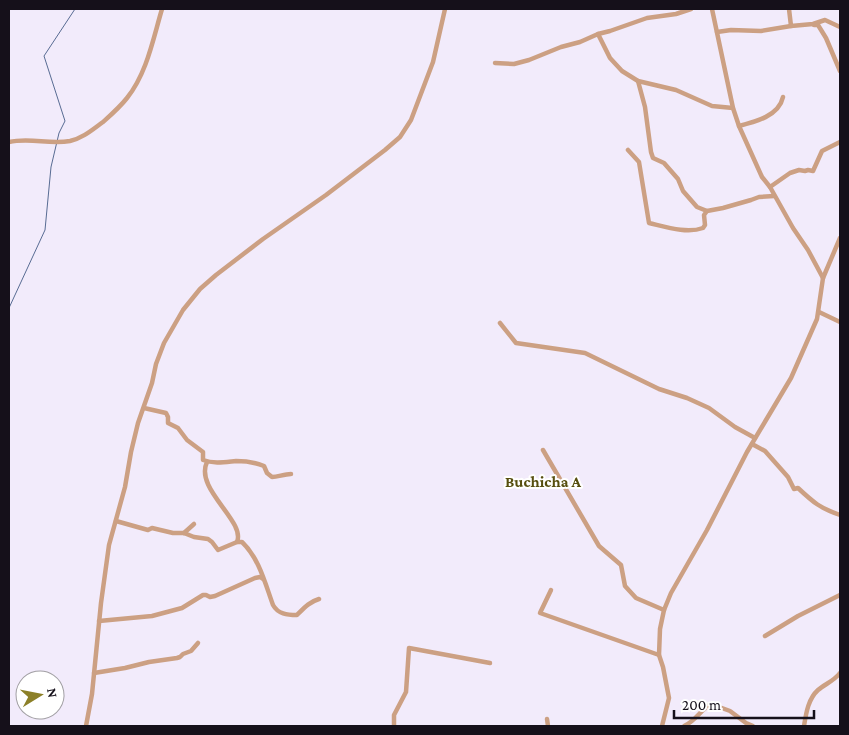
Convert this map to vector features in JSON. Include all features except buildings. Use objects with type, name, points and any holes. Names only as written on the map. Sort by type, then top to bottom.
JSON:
[{"type":"street","points":[[9,142],[23,140],[69,141],[83,136],[112,114],[128,97],[140,77],[162,9]]},
{"type":"street","points":[[86,726],[109,545],[125,487],[138,423],[164,343],[183,310],[200,289],[263,239],[326,195],[400,137],[411,120],[433,62],[445,9]]},
{"type":"street","points":[[495,63],[514,64],[529,60],[560,47],[580,42],[647,18],[676,14],[691,9]]},
{"type":"street","points":[[712,9],[739,126],[762,177],[770,187],[823,278]]},
{"type":"street","points":[[789,9],[791,26]]},
{"type":"street","points":[[717,32],[731,30],[760,31],[813,24],[825,20],[840,27]]},
{"type":"street","points":[[813,24],[818,25],[826,38],[840,71]]},
{"type":"street","points":[[598,34],[610,58],[622,71],[638,81],[676,90],[712,106],[734,108]]},
{"type":"street","points":[[638,81],[646,107],[653,158],[664,163],[678,179],[684,191],[697,207],[708,211],[751,200],[759,196],[774,196]]},
{"type":"street","points":[[739,126],[768,116],[779,106],[783,96]]},
{"type":"street","points":[[770,187],[790,173],[799,170],[813,171],[822,151],[840,142]]},
{"type":"street","points":[[628,150],[639,162],[649,223],[680,230],[699,229],[703,228],[704,215],[708,211]]},
{"type":"street","points":[[662,726],[669,698],[659,655],[660,630],[664,610],[671,593],[707,530],[755,438],[791,378],[817,319],[823,278],[840,238]]},
{"type":"street","points":[[819,312],[840,322]]},
{"type":"street","points":[[500,323],[516,343],[585,353],[659,389],[687,398],[709,408],[735,427],[755,438]]},
{"type":"street","points":[[144,408],[166,413],[168,423],[178,428],[187,440],[203,452],[203,460],[207,462],[253,462],[264,466],[267,473],[272,477],[291,474]]},
{"type":"street","points":[[752,444],[765,451],[788,477],[794,489],[798,488],[823,509],[840,515]]},
{"type":"street","points":[[543,450],[599,546],[621,565],[625,586],[636,598],[664,610]]},
{"type":"street","points":[[207,462],[204,467],[205,477],[239,536],[237,542]]},
{"type":"street","points":[[116,521],[148,530],[152,528],[208,539],[218,550],[237,542],[242,542],[251,552],[260,570],[272,605],[282,613],[297,615],[304,607],[319,598]]},
{"type":"street","points":[[184,533],[194,524]]},
{"type":"street","points":[[99,621],[152,616],[182,608],[203,595],[215,596],[255,578],[260,577],[263,579]]},
{"type":"street","points":[[551,590],[540,613],[659,655]]},
{"type":"street","points":[[766,636],[798,616],[840,595]]},
{"type":"street","points":[[94,673],[180,657],[182,654],[191,651],[198,643]]},
{"type":"street","points":[[394,726],[394,715],[406,692],[409,648],[490,663]]},
{"type":"street","points":[[804,726],[806,713],[812,697],[840,673]]},
{"type":"street","points":[[684,726],[690,724],[705,707],[711,704],[730,710],[746,723],[753,726]]},
{"type":"street","points":[[547,719],[548,726]]},
{"type":"waterway","points":[[9,308],[45,230],[51,167],[59,133],[65,121],[44,56],[75,9]]},
{"type":"district","name":"Buchicha A","points":[[543,481]]}]
